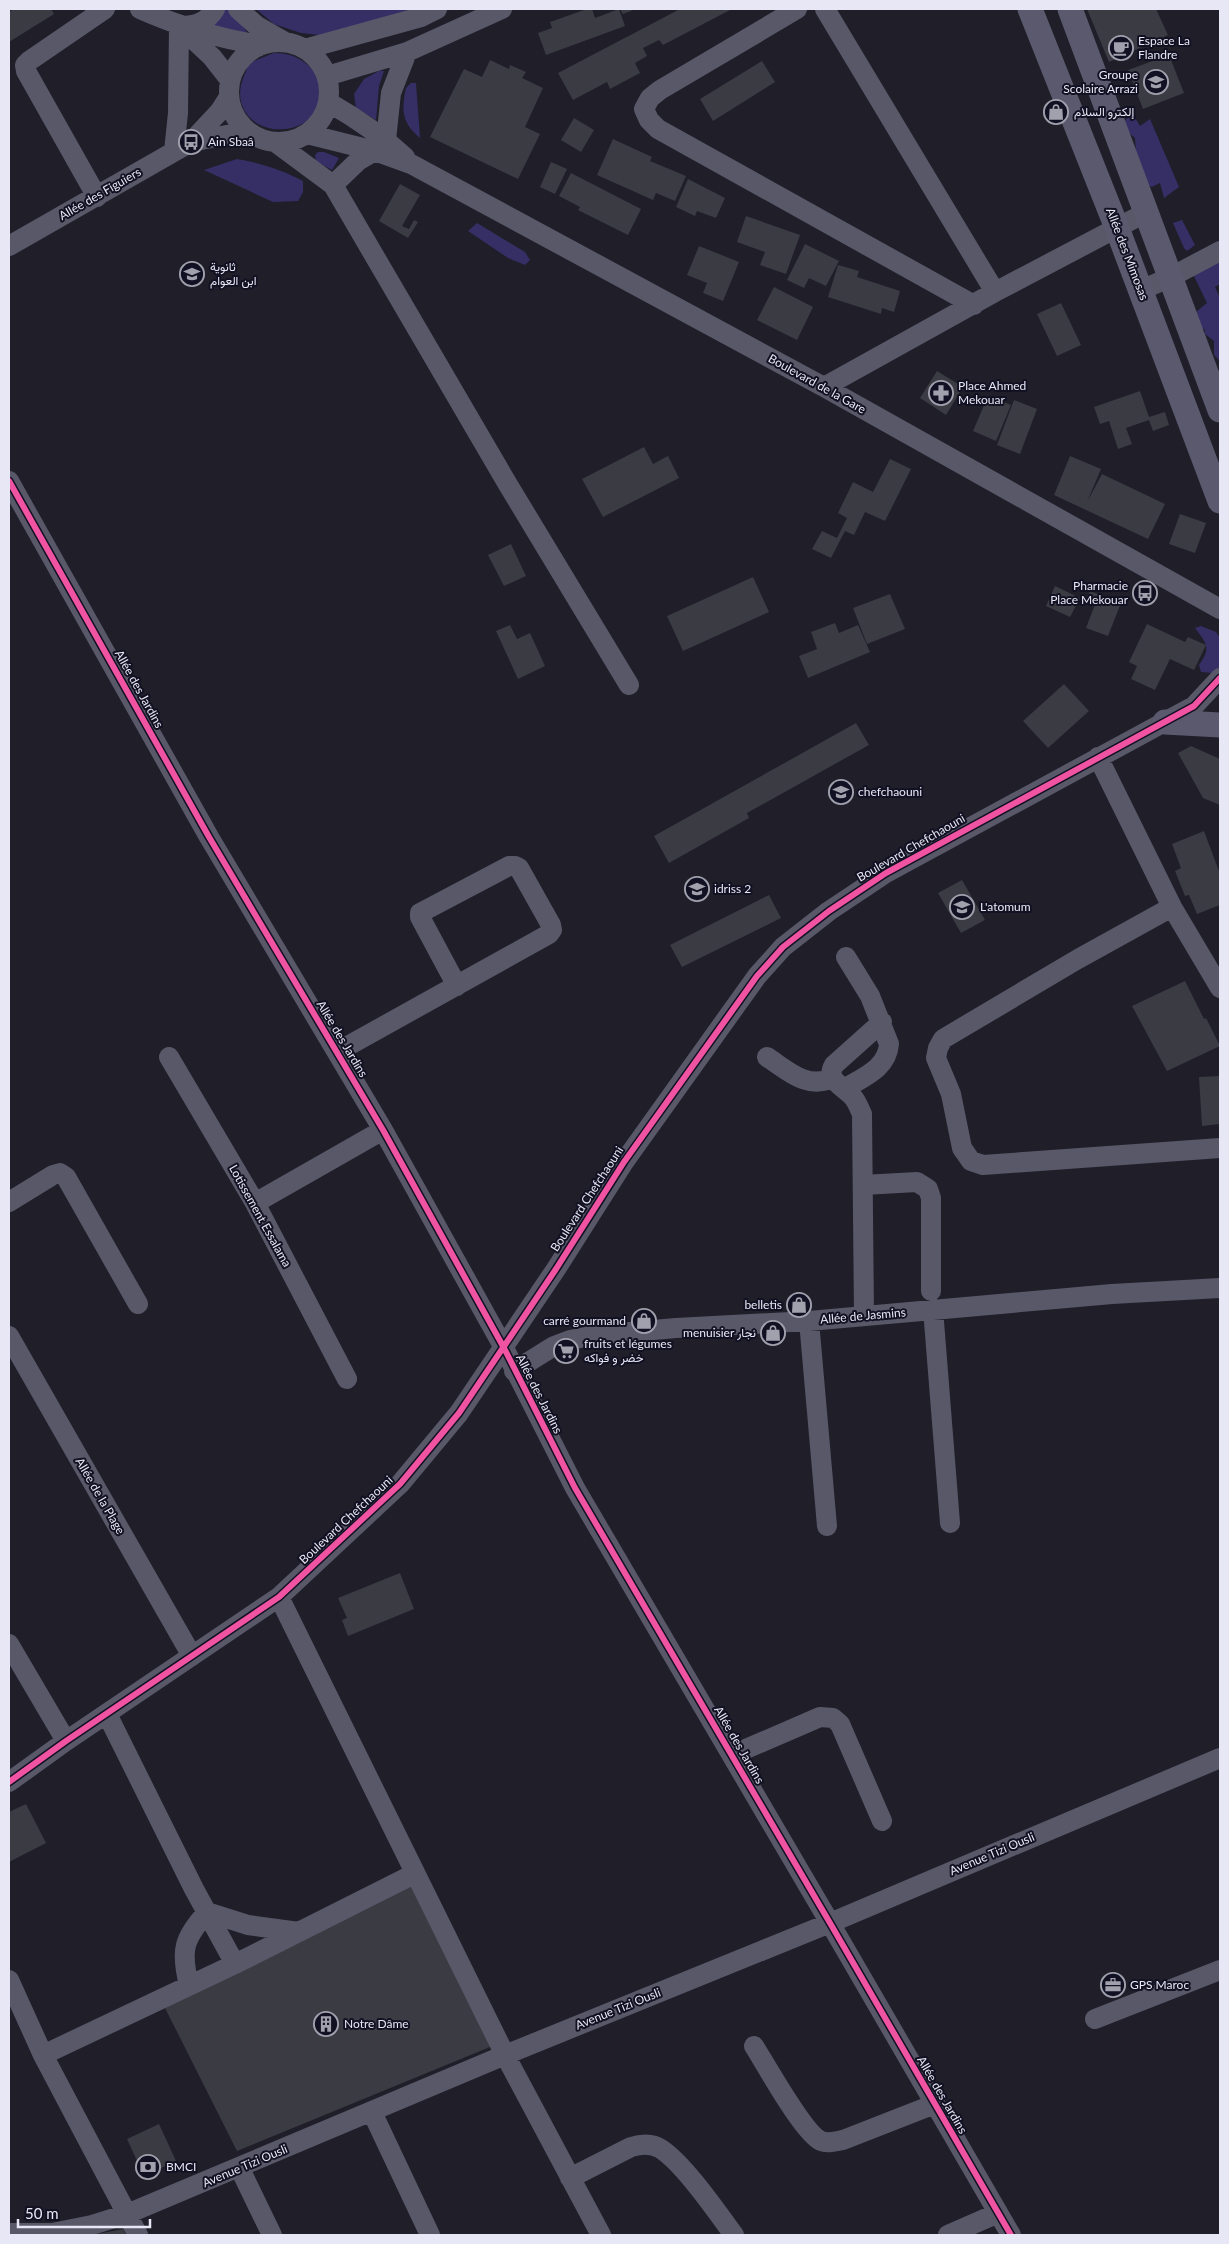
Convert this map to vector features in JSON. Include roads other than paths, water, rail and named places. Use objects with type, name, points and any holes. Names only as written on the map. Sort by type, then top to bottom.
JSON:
[{"type":"main road","name":"Allée des Mimosas","points":[[1030,9],[1118,228],[1220,501]]},
{"type":"main road","points":[[1070,9],[1220,410]]},
{"type":"main road","points":[[1165,722],[1220,725]]},
{"type":"street","points":[[97,197],[26,71],[25,65],[105,9]]},
{"type":"street","points":[[140,9],[179,26],[234,41],[262,45],[285,42]]},
{"type":"street","points":[[179,26],[192,26],[205,20],[215,9]]},
{"type":"street","points":[[179,26],[212,57],[230,89],[234,116],[247,131],[260,139],[276,142],[292,141],[307,134],[317,126],[324,114],[328,102],[329,84],[327,76],[318,61],[305,49],[285,42],[257,26],[238,9]]},
{"type":"street","points":[[327,76],[407,52],[502,9]]},
{"type":"street","points":[[797,9],[660,90],[650,98],[644,109],[649,120],[658,129],[974,304]]},
{"type":"street","points":[[826,9],[995,292]]},
{"type":"street","points":[[305,49],[425,11]]},
{"type":"street","points":[[179,26],[178,113],[182,146]]},
{"type":"street","points":[[230,89],[242,59],[262,45]]},
{"type":"street","points":[[333,185],[358,161],[380,145],[391,93],[407,52]]},
{"type":"street","name":"Allée des Figuiers","points":[[9,246],[97,197],[182,146],[220,111],[230,89]]},
{"type":"street","name":"Boulevard de la Gare","points":[[328,102],[356,118],[380,145],[411,164],[824,387],[1220,609]]},
{"type":"street","name":"Allée des Figuiers","points":[[182,146],[247,131]]},
{"type":"street","name":"Boulevard de la Gare","points":[[307,134],[380,145]]},
{"type":"street","points":[[276,142],[333,185],[507,482],[629,685]]},
{"type":"street","points":[[824,387],[995,292],[1147,212]]},
{"type":"street","points":[[1141,290],[1171,277],[1220,251]]},
{"type":"street","name":"Allée des Jardins","points":[[9,481],[209,837],[384,1130],[504,1348],[575,1488],[830,1922],[996,2214],[1011,2235]]},
{"type":"street","name":"Boulevard Chefchaouni","points":[[9,1782],[66,1741],[279,1597],[400,1484],[459,1413],[504,1348],[624,1162],[757,976],[783,947],[829,911],[886,874],[1198,703],[1220,678]]},
{"type":"street","name":"Boulevard Chefchaouni","points":[[1198,703],[1220,700]]},
{"type":"street","points":[[1098,758],[1172,907],[1220,988]]},
{"type":"street","points":[[337,1052],[458,986],[549,934],[552,930],[519,868],[515,866],[509,866],[420,913],[458,986]]},
{"type":"street","points":[[1172,907],[1078,959],[943,1040],[938,1048],[936,1058],[951,1094],[962,1148],[971,1161],[983,1165],[1220,1148]]},
{"type":"street","points":[[767,1057],[805,1081],[838,1084],[878,1068],[886,1057],[888,1038],[870,996],[846,958]]},
{"type":"street","points":[[864,1316],[862,1114],[855,1100],[838,1084],[831,1074],[834,1065],[882,1022]]},
{"type":"street","name":"Lotissement Essalama","points":[[169,1057],[255,1203],[347,1378]]},
{"type":"street","points":[[255,1203],[384,1130]]},
{"type":"street","points":[[9,1202],[53,1175],[60,1173],[66,1177],[138,1304]]},
{"type":"street","points":[[863,1185],[917,1182],[928,1189],[931,1198],[932,1300],[950,1524]]},
{"type":"street","name":"Allée de Jasmins","points":[[514,1371],[554,1346],[570,1340],[596,1335],[864,1316],[932,1300],[1220,1288]]},
{"type":"street","points":[[808,1321],[827,1526]]},
{"type":"street","name":"Allée de la Plage","points":[[9,1336],[192,1656]]},
{"type":"street","points":[[279,1597],[414,1874],[505,2055],[601,2235]]},
{"type":"street","points":[[9,1644],[66,1741]]},
{"type":"street","points":[[107,1714],[235,1964]]},
{"type":"street","points":[[732,1755],[820,1717],[833,1718],[840,1724],[882,1821]]},
{"type":"street","name":"Avenue Tizi Ousli","points":[[9,2233],[52,2233],[92,2225],[128,2214],[1220,1758]]},
{"type":"street","points":[[43,2055],[235,1964],[414,1874]]},
{"type":"street","points":[[207,1912],[248,1925],[299,1932]]},
{"type":"street","points":[[189,1985],[185,1960],[187,1938],[207,1912]]},
{"type":"street","points":[[1095,2019],[1220,1970]]},
{"type":"street","points":[[9,1980],[43,2055],[138,2235]]},
{"type":"street","points":[[754,2046],[808,2130],[822,2142],[831,2143],[843,2140],[935,2104]]},
{"type":"street","points":[[372,2112],[430,2235]]},
{"type":"street","points":[[570,2178],[631,2146],[640,2144],[654,2146],[672,2159],[695,2184],[734,2235]]},
{"type":"street","points":[[240,2168],[272,2235]]},
{"type":"street","points":[[948,2235],[996,2214]]},
{"type":"place","name":"Espace La Flandre","points":[[1121,48]]},
{"type":"place","name":"Groupe Scolaire Arrazi","points":[[1156,82]]},
{"type":"place","name":"إلكترو السلام","points":[[1056,112]]},
{"type":"place","name":"Ain Sbaâ","points":[[191,142]]},
{"type":"place","name":"ثانوية ابن العوام","points":[[192,274]]},
{"type":"place","name":"Place Ahmed Mekouar","points":[[941,393]]},
{"type":"place","name":"Pharmacie Place Mekouar","points":[[1145,593]]},
{"type":"place","name":"chefchaouni","points":[[841,792]]},
{"type":"place","name":"idriss 2","points":[[697,889]]},
{"type":"place","name":"L'atomum","points":[[962,907]]},
{"type":"place","name":"belletis","points":[[799,1305]]},
{"type":"place","name":"carré gourmand","points":[[644,1321]]},
{"type":"place","name":"menuisier نجار","points":[[773,1333]]},
{"type":"place","name":"fruits et légumes خضر و فواكه","points":[[566,1351]]},
{"type":"place","name":"GPS Maroc","points":[[1113,1985]]},
{"type":"place","name":"Notre Dâme","points":[[326,2024]]},
{"type":"place","name":"BMCI","points":[[148,2167]]}]
